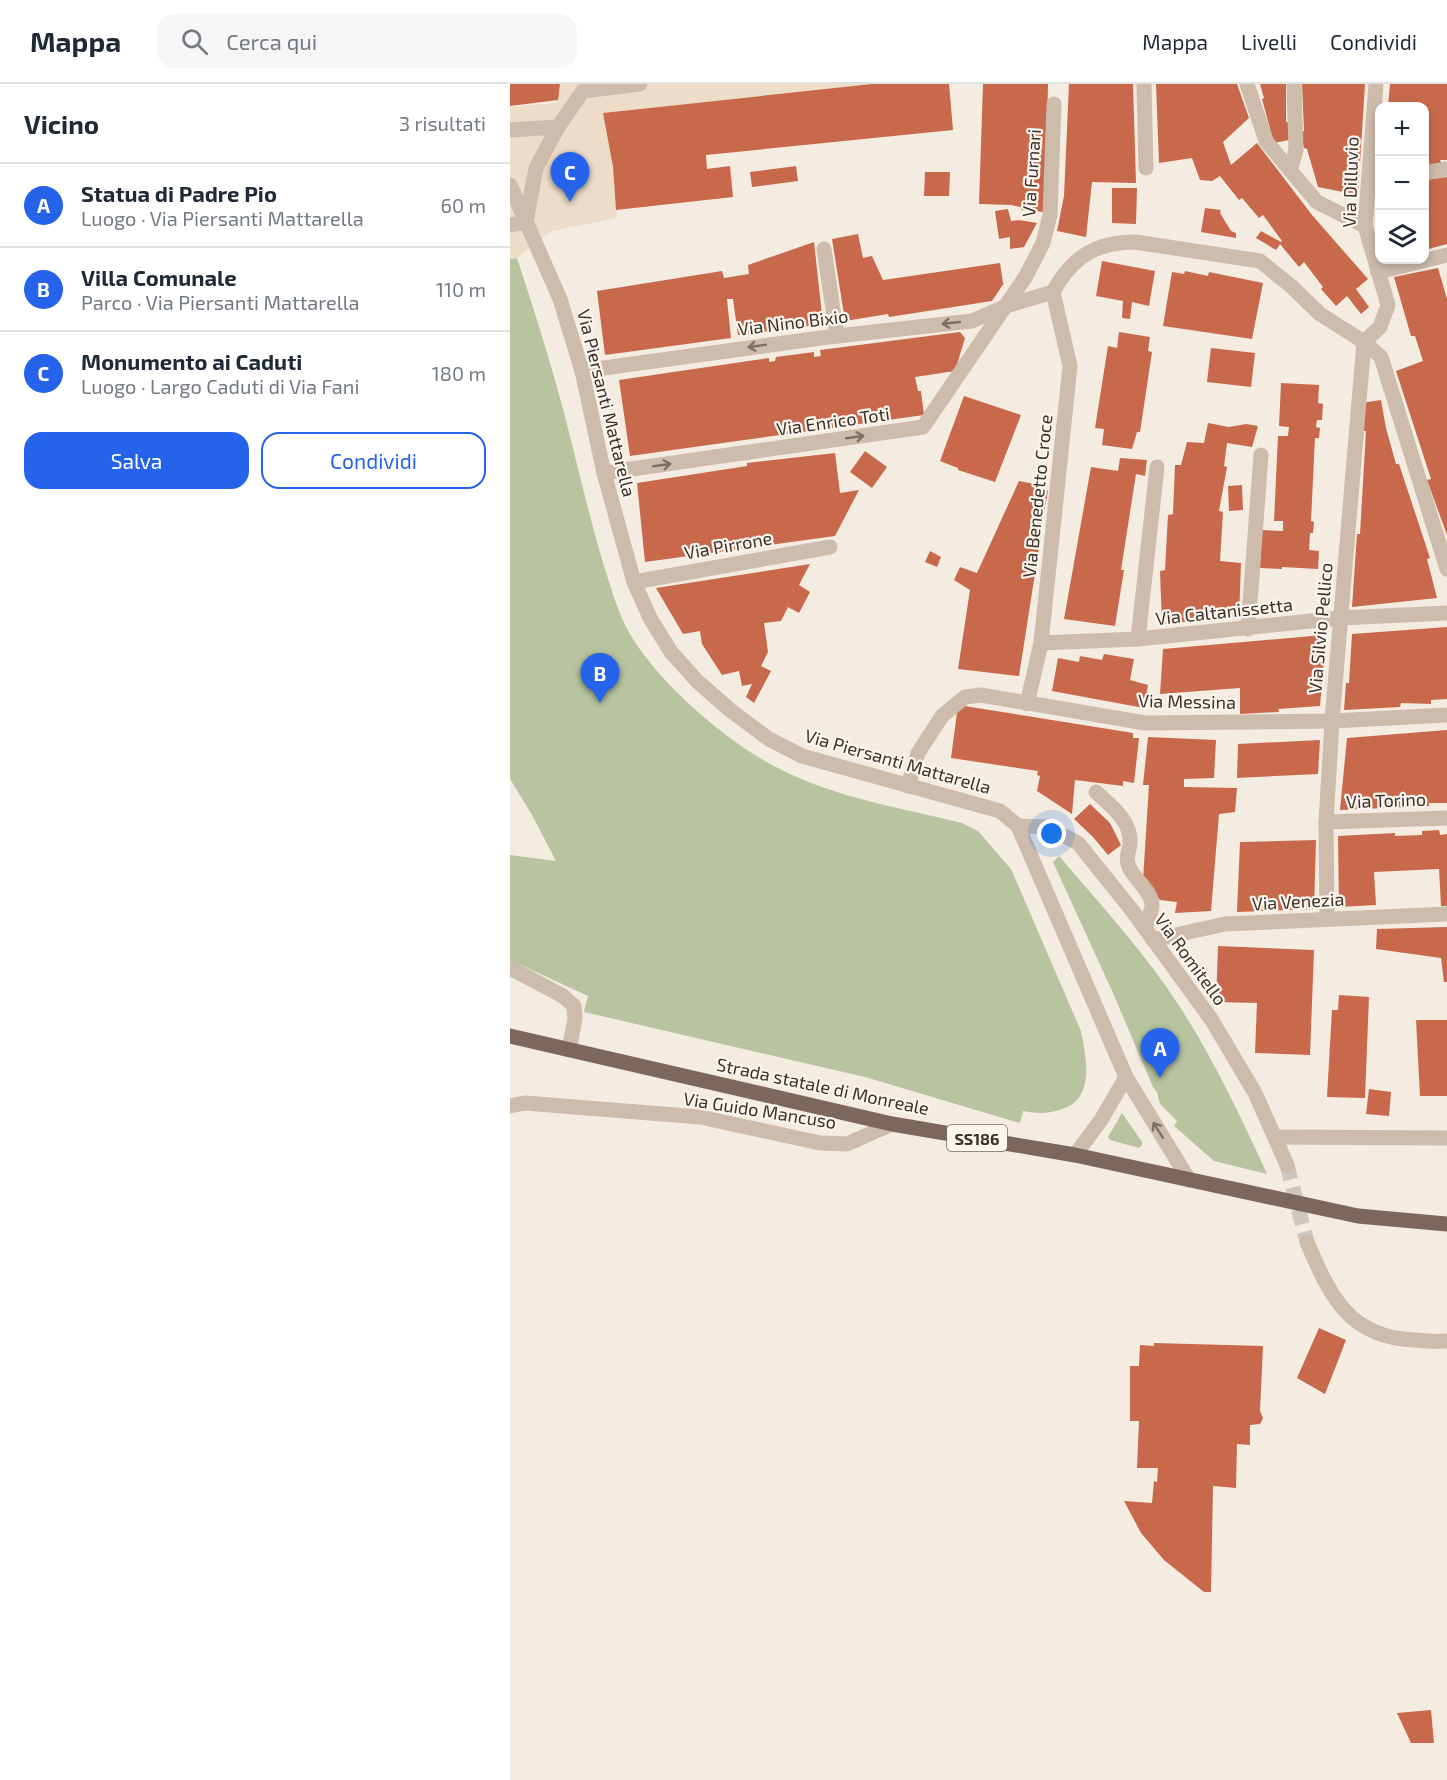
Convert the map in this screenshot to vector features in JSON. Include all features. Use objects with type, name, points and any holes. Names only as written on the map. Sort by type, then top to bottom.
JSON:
[{"type":"main road","name":"Strada statale di Monreale","points":[[510,1036],[892,1124],[1075,1155],[1358,1216],[1447,1224]]},
{"type":"street","points":[[510,225],[526,222],[536,168],[558,127],[583,91],[640,84]]},
{"type":"street","points":[[1144,84],[1146,168]]},
{"type":"street","points":[[1247,84],[1266,141],[1290,170],[1317,202],[1365,226]]},
{"type":"street","points":[[1290,170],[1296,150],[1294,84]]},
{"type":"street","name":"Via Dilluvio","points":[[1364,342],[1380,327],[1388,305],[1365,226],[1374,182],[1376,84]]},
{"type":"street","name":"Via Furnari","points":[[1006,306],[1026,276],[1043,243],[1050,215],[1054,104]]},
{"type":"street","points":[[510,130],[558,127]]},
{"type":"street","points":[[1429,172],[1447,169]]},
{"type":"street","name":"Via Piersanti Mattarella","points":[[510,185],[560,299],[582,371],[604,473],[634,582],[650,618],[671,652],[697,681],[730,710],[769,739],[802,756],[1000,811],[1018,826]]},
{"type":"street","points":[[1053,292],[1062,276],[1074,262],[1104,245],[1119,242],[1135,242],[1260,261],[1320,314],[1364,342],[1381,357],[1447,569]]},
{"type":"street","points":[[824,249],[837,336]]},
{"type":"street","points":[[1378,272],[1446,259]]},
{"type":"street","name":"Via Nino Bixio","points":[[582,371],[837,336],[972,321],[1006,306],[1053,292]]},
{"type":"street","name":"Via Benedetto Croce","points":[[1027,704],[1041,643],[1070,366],[1053,292]]},
{"type":"street","name":"Via Enrico Toti","points":[[604,473],[923,427],[1006,306]]},
{"type":"street","name":"Via Silvio Pellico","points":[[1327,918],[1326,822],[1332,721],[1364,342]]},
{"type":"street","points":[[1248,628],[1261,455]]},
{"type":"street","points":[[1138,639],[1157,467]]},
{"type":"street","name":"Via Pirrone","points":[[634,582],[830,547]]},
{"type":"street","name":"Via Caltanissetta","points":[[1041,643],[1138,639],[1340,618],[1447,613]]},
{"type":"street","name":"Via Messina","points":[[908,786],[918,753],[942,716],[965,696],[981,695],[1145,723],[1332,721],[1447,715]]},
{"type":"street","points":[[1096,792],[1116,811],[1128,827],[1130,844],[1126,857],[1130,868],[1151,898],[1149,934]]},
{"type":"street","name":"Via Torino","points":[[1326,822],[1447,818]]},
{"type":"street","points":[[1018,826],[1126,1077],[1189,1179]]},
{"type":"street","name":"Via Romitello","points":[[1018,826],[1048,827],[1078,843],[1211,1019],[1255,1093],[1287,1165]]},
{"type":"street","name":"Via Venezia","points":[[1149,934],[1226,924],[1447,914]]},
{"type":"street","points":[[510,968],[563,996],[574,1006],[575,1019],[569,1050]]},
{"type":"street","points":[[1075,1155],[1101,1120],[1126,1077]]},
{"type":"street","name":"Via Guido Mancuso","points":[[510,1106],[525,1103],[700,1117],[820,1143],[847,1144],[892,1124]]},
{"type":"street","points":[[1276,1137],[1447,1138]]},
{"type":"street","points":[[1306,1242],[1321,1276],[1342,1310],[1368,1330],[1394,1340],[1447,1341]]},
{"type":"green space","points":[[517,258],[559,394],[603,563],[622,619],[638,647],[654,668],[694,708],[715,727],[759,758],[824,788],[962,823],[978,831],[1011,869],[1081,1031],[1086,1074],[1085,1085],[1075,1102],[1065,1108],[1049,1112],[1023,1111],[1020,1123],[865,1077],[584,1012],[588,996],[510,960],[510,855],[556,861],[510,779],[510,259]]},
{"type":"green space","points":[[1059,856],[1137,948],[1180,1007],[1216,1068],[1267,1174],[1214,1161],[1174,1126],[1177,1121],[1160,1104],[1157,1092],[1053,862]]},
{"type":"green space","points":[[1122,1113],[1142,1142],[1139,1148],[1110,1140],[1108,1137]]},
{"type":"shaded area","points":[[559,84],[872,84],[603,113],[613,167],[617,218],[551,231],[517,258],[510,259],[510,107],[556,103]]},
{"type":"building","points":[[510,84],[560,84],[558,100],[510,106]]},
{"type":"building","points":[[872,84],[949,84],[953,130],[706,155],[707,169],[730,166],[733,197],[616,210],[613,167],[603,113]]},
{"type":"building","points":[[983,84],[1048,84],[1045,212],[1021,210],[1021,207],[1011,205],[979,204]]},
{"type":"building","points":[[1069,84],[1133,84],[1136,183],[1092,182],[1086,237],[1057,231],[1064,196]]},
{"type":"building","points":[[1156,84],[1237,84],[1249,118],[1223,142],[1231,165],[1257,143],[1312,215],[1368,279],[1356,289],[1369,307],[1361,314],[1347,296],[1336,306],[1321,289],[1323,287],[1304,262],[1299,267],[1280,244],[1276,250],[1256,238],[1261,231],[1282,241],[1263,215],[1259,218],[1242,198],[1239,200],[1220,176],[1212,181],[1200,180],[1192,158],[1159,163]]},
{"type":"building","points":[[1260,84],[1286,84],[1286,122],[1289,122],[1289,140],[1274,143]]},
{"type":"building","points":[[1302,84],[1365,84],[1358,195],[1318,187],[1300,132],[1304,131]]},
{"type":"building","points":[[1390,84],[1447,84],[1447,160],[1440,160],[1442,165],[1429,167],[1429,102],[1388,102]]},
{"type":"building","points":[[796,166],[798,181],[752,187],[750,172]]},
{"type":"building","points":[[925,172],[950,172],[949,196],[924,196]]},
{"type":"building","points":[[1447,177],[1447,244],[1429,249],[1429,210],[1429,179]]},
{"type":"building","points":[[1112,188],[1137,188],[1136,224],[1112,223]]},
{"type":"building","points":[[1205,208],[1221,210],[1220,213],[1231,231],[1236,233],[1236,238],[1201,232]]},
{"type":"building","points":[[1008,209],[1011,221],[1037,223],[1024,247],[1010,249],[1010,237],[999,239],[995,211]]},
{"type":"building","points":[[858,234],[863,258],[872,256],[883,280],[1000,263],[1004,283],[992,301],[889,317],[888,314],[845,321],[832,239]]},
{"type":"building","points":[[814,242],[823,324],[738,335],[733,299],[727,299],[731,338],[605,355],[597,291],[722,271],[724,278],[749,274],[748,265]]},
{"type":"building","points":[[1102,261],[1155,271],[1149,306],[1132,302],[1130,319],[1122,318],[1123,301],[1096,296]]},
{"type":"building","points":[[1438,268],[1447,299],[1447,535],[1427,480],[1431,479],[1396,371],[1423,361],[1415,336],[1411,336],[1394,277]]},
{"type":"building","points":[[1185,271],[1208,276],[1209,272],[1263,283],[1252,339],[1163,326],[1172,272],[1184,274]]},
{"type":"building","points":[[960,332],[965,338],[955,371],[915,377],[918,391],[921,391],[924,415],[630,456],[619,380],[769,358],[769,362],[775,361],[776,357],[814,352],[814,357],[821,356],[820,350]]},
{"type":"building","points":[[1119,332],[1150,337],[1148,351],[1152,352],[1140,432],[1137,432],[1132,449],[1102,445],[1104,429],[1095,428],[1108,346],[1117,348]]},
{"type":"building","points":[[1211,348],[1255,353],[1251,387],[1207,382]]},
{"type":"building","points":[[1281,383],[1319,385],[1318,403],[1323,404],[1322,420],[1317,420],[1316,427],[1320,428],[1319,438],[1315,438],[1311,521],[1314,522],[1313,533],[1310,533],[1309,550],[1319,551],[1318,569],[1260,568],[1262,530],[1283,531],[1283,521],[1274,521],[1278,436],[1288,436],[1289,427],[1279,426]]},
{"type":"building","points":[[964,396],[1021,415],[995,482],[958,470],[940,461]]},
{"type":"building","points":[[1381,400],[1396,464],[1399,464],[1430,558],[1427,559],[1437,598],[1352,607],[1357,534],[1360,534],[1366,431],[1364,431],[1362,403]]},
{"type":"building","points":[[1208,423],[1229,427],[1246,424],[1258,426],[1252,447],[1227,443],[1224,466],[1227,467],[1219,511],[1223,512],[1220,561],[1241,563],[1239,617],[1162,624],[1160,571],[1165,570],[1168,515],[1173,514],[1175,465],[1181,465],[1187,442],[1204,443]]},
{"type":"building","points":[[865,451],[887,467],[872,488],[850,472]]},
{"type":"building","points":[[835,453],[840,493],[859,490],[835,536],[645,562],[637,483],[747,466],[747,463]]},
{"type":"building","points":[[1120,458],[1147,460],[1145,476],[1136,474],[1115,626],[1064,619],[1091,467],[1118,471]]},
{"type":"building","points":[[1019,481],[1045,486],[1045,490],[1048,491],[1041,530],[1038,530],[1037,534],[1041,535],[1019,676],[958,669],[970,590],[954,580],[960,567],[977,573]]},
{"type":"building","points":[[1242,485],[1243,510],[1229,511],[1228,486]]},
{"type":"building","points":[[930,551],[941,557],[937,567],[925,562]]},
{"type":"building","points":[[810,564],[799,585],[810,592],[799,613],[788,607],[781,621],[764,623],[768,652],[761,666],[771,671],[754,703],[746,697],[752,684],[742,686],[739,671],[722,675],[702,644],[700,631],[683,634],[656,588]]},
{"type":"building","points":[[1447,627],[1447,699],[1431,700],[1431,704],[1401,703],[1400,707],[1344,710],[1346,683],[1349,683],[1352,634]]},
{"type":"building","points":[[1323,635],[1326,638],[1320,706],[1278,709],[1279,712],[1240,714],[1240,688],[1160,694],[1163,649]]},
{"type":"building","points":[[1104,654],[1134,659],[1130,680],[1148,685],[1144,708],[1052,691],[1058,658],[1079,662],[1080,656],[1102,660]]},
{"type":"building","points":[[958,705],[1133,733],[1133,738],[1139,738],[1134,783],[1123,781],[1123,786],[1075,780],[1072,814],[1037,791],[1040,776],[1037,775],[1038,771],[951,758]]},
{"type":"building","points":[[1447,730],[1447,803],[1429,803],[1429,806],[1340,810],[1347,738]]},
{"type":"building","points":[[1148,737],[1216,740],[1214,778],[1184,779],[1184,787],[1237,788],[1235,812],[1219,814],[1211,911],[1175,913],[1177,902],[1160,900],[1143,880],[1149,785],[1143,785]]},
{"type":"building","points":[[1320,740],[1318,774],[1237,778],[1238,744]]},
{"type":"building","points":[[1090,804],[1110,823],[1121,845],[1108,855],[1074,819]]},
{"type":"building","points":[[1439,830],[1440,835],[1447,834],[1447,906],[1441,906],[1439,869],[1374,872],[1376,905],[1339,907],[1338,836],[1395,833],[1395,836],[1422,835],[1422,831]]},
{"type":"building","points":[[1316,840],[1314,909],[1237,912],[1240,842]]},
{"type":"building","points":[[1447,927],[1447,982],[1444,982],[1441,958],[1376,949],[1377,929]]},
{"type":"building","points":[[1218,946],[1314,950],[1310,1055],[1255,1053],[1257,1003],[1216,1002]]},
{"type":"building","points":[[1339,995],[1369,997],[1365,1098],[1327,1097],[1332,1010],[1338,1010]]},
{"type":"building","points":[[1416,1020],[1447,1020],[1447,1096],[1420,1096]]},
{"type":"building","points":[[1369,1089],[1391,1092],[1389,1116],[1366,1114]]},
{"type":"building","points":[[1319,1328],[1346,1340],[1325,1394],[1297,1378]]},
{"type":"building","points":[[1154,1343],[1263,1346],[1260,1411],[1263,1418],[1260,1424],[1250,1425],[1250,1445],[1237,1444],[1236,1488],[1213,1486],[1211,1592],[1204,1592],[1164,1560],[1141,1533],[1124,1501],[1152,1503],[1154,1481],[1157,1482],[1158,1468],[1137,1468],[1139,1421],[1130,1421],[1130,1366],[1139,1366],[1140,1345],[1154,1346]]},
{"type":"building","points":[[1431,1710],[1434,1743],[1411,1743],[1397,1713]]},
{"type":"tunnel","points":[[1287,1165],[1307,1242]]},
{"type":"place","name":"Monumento ai Caduti","points":[[570,202]]},
{"type":"place","name":"Villa Comunale","points":[[600,703]]},
{"type":"place","name":"Statua di Padre Pio","points":[[1160,1078]]}]
